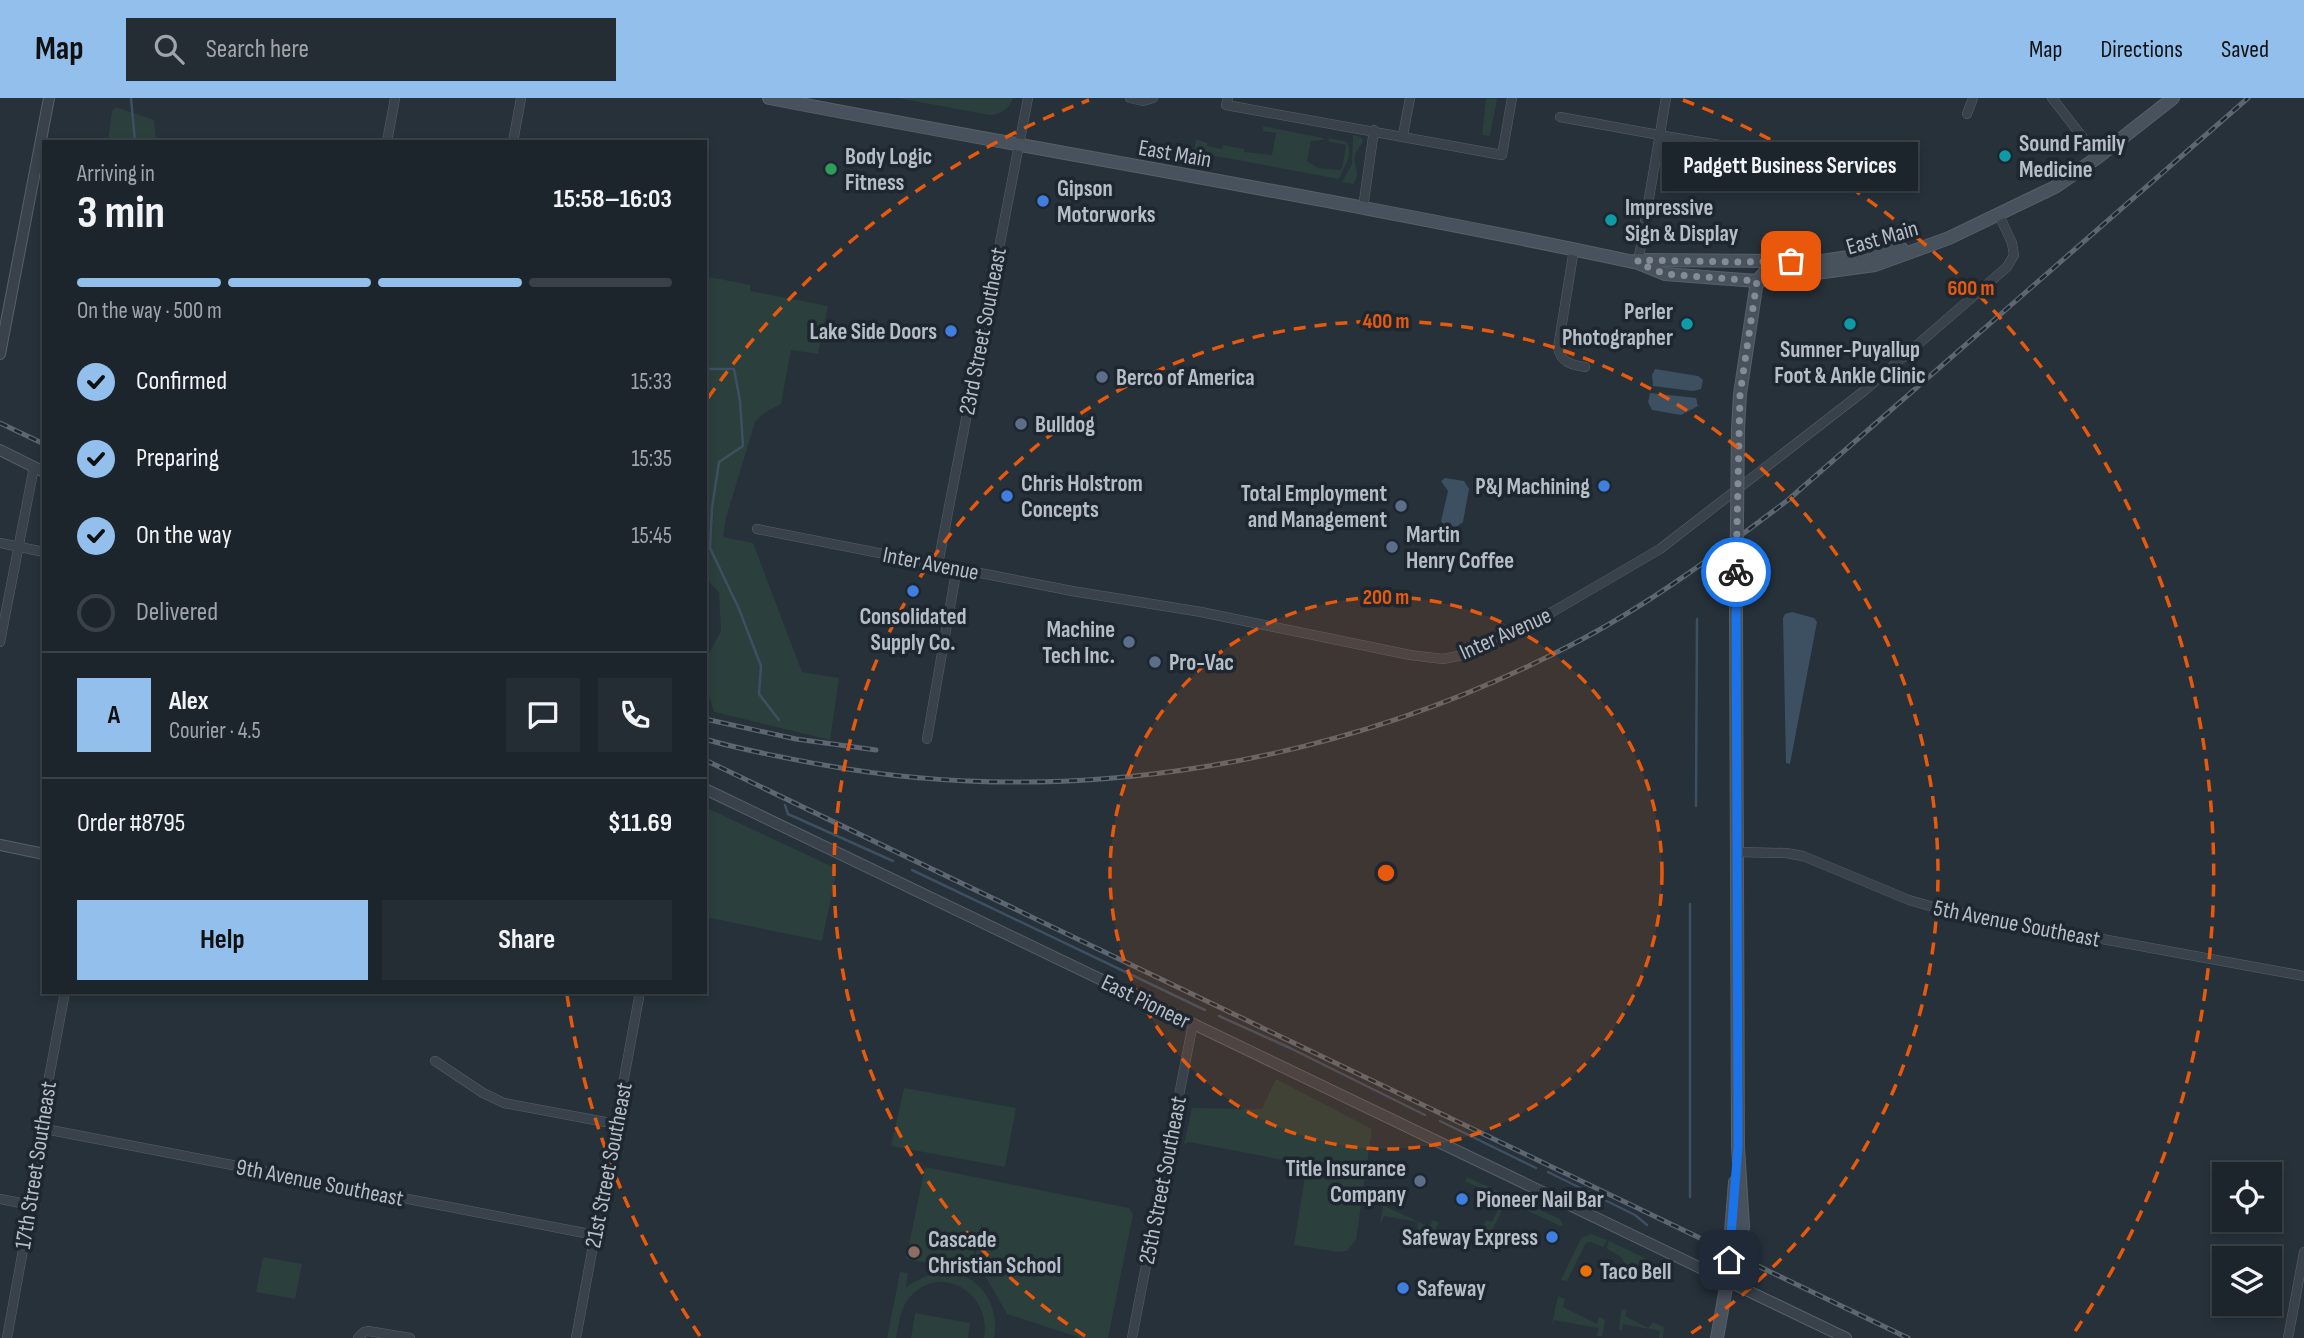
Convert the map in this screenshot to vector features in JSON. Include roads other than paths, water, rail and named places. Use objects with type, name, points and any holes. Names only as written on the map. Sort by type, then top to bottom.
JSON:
[{"type":"main road","name":"East Main","points":[[769,98],[1638,261],[1735,262],[1850,258]]},
{"type":"main road","name":"East Main","points":[[1638,261],[1665,274],[1757,281],[1860,269],[1936,243],[2054,187],[2098,157],[2173,98]]},
{"type":"main road","name":"East Main","points":[[1757,281],[1768,269],[1936,243]]},
{"type":"main road","name":"East Main","points":[[1680,260],[1741,271],[1757,281]]},
{"type":"main road","points":[[1717,1338],[1727,1282],[1738,1256],[1743,1227],[1738,1147],[1738,429],[1742,373],[1757,281]]},
{"type":"street","points":[[0,354],[49,98]]},
{"type":"street","points":[[387,140],[395,98]]},
{"type":"street","points":[[513,140],[521,98]]},
{"type":"street","name":"23rd Street Southeast","points":[[937,564],[1028,98]]},
{"type":"street","points":[[1130,98],[1143,101],[1153,98]]},
{"type":"street","points":[[1228,98],[1226,105],[1502,155],[1512,98]]},
{"type":"street","points":[[1403,135],[1410,98]]},
{"type":"street","points":[[1638,261],[1666,98]]},
{"type":"street","points":[[1968,114],[1973,98]]},
{"type":"street","points":[[2052,98],[2098,157]]},
{"type":"street","points":[[1560,117],[1757,149],[1870,156]]},
{"type":"street","points":[[1363,208],[1374,130]]},
{"type":"street","name":"Inter Avenue","points":[[757,528],[1072,591],[1201,612],[1410,654],[1443,659],[1472,653],[1554,611],[1660,549],[1864,391],[2007,267],[2014,253],[1999,215]]},
{"type":"street","points":[[1574,249],[1558,336],[1560,356],[1566,362],[1585,367]]},
{"type":"street","points":[[0,450],[39,469],[17,547],[0,642]]},
{"type":"street","points":[[0,543],[42,552]]},
{"type":"street","points":[[927,739],[957,568]]},
{"type":"street","name":"East Pioneer","points":[[707,790],[1727,1282]]},
{"type":"street","points":[[0,845],[42,854]]},
{"type":"street","name":"5th Avenue Southeast","points":[[1737,852],[1803,856],[1909,900],[1944,911],[2304,976]]},
{"type":"street","name":"17th Street Southeast","points":[[7,1338],[5,1320],[45,1129],[42,1113],[65,994]]},
{"type":"street","name":"21st Street Southeast","points":[[576,1338],[640,994]]},
{"type":"street","name":"25th Street Southeast","points":[[1132,1338],[1193,1023]]},
{"type":"street","points":[[435,1061],[483,1093],[504,1103],[616,1124]]},
{"type":"street","name":"9th Avenue Southeast","points":[[45,1129],[595,1235]]},
{"type":"street","points":[[0,1199],[31,1205]]},
{"type":"street","points":[[2288,1338],[2304,1252]]},
{"type":"street","points":[[1727,1282],[1846,1338]]},
{"type":"street","points":[[361,1335],[374,1331],[410,1338]]},
{"type":"water","points":[[1655,369],[1698,376],[1703,380],[1701,389],[1693,391],[1653,386],[1652,375]]},
{"type":"water","points":[[1650,393],[1696,398],[1698,406],[1681,415],[1652,410],[1648,402]]},
{"type":"water","points":[[1445,478],[1464,481],[1469,489],[1463,522],[1456,527],[1444,525],[1441,521],[1448,491],[1441,481]]},
{"type":"water","points":[[1792,612],[1814,618],[1817,622],[1790,764],[1786,763],[1783,618],[1785,614]]},
{"type":"waterway","points":[[131,98],[135,140]]},
{"type":"waterway","points":[[707,369],[734,369],[740,401],[743,446],[719,462],[712,508],[710,548],[739,609],[761,666],[759,694],[779,720]]},
{"type":"waterway","points":[[1696,806],[1697,619]]},
{"type":"waterway","points":[[785,805],[788,814],[893,861]]},
{"type":"waterway","points":[[912,870],[1205,1010]]},
{"type":"waterway","points":[[1690,904],[1690,1197]]},
{"type":"waterway","points":[[1219,1016],[1425,1115]]},
{"type":"waterway","points":[[1440,1121],[1536,1168]]},
{"type":"waterway","points":[[1548,1172],[1635,1215],[1647,1225]]},
{"type":"railway","points":[[707,740],[818,764],[914,777],[1011,782],[1108,778],[1204,767],[1299,747],[1393,720],[1483,686],[1571,645],[1628,613],[1709,559],[1788,500],[2248,98]]},
{"type":"railway","points":[[0,423],[42,443]]},
{"type":"railway","points":[[707,719],[796,739],[876,750]]},
{"type":"railway","points":[[707,761],[1908,1338]]},
{"type":"place","name":"Sound Family Medicine","points":[[2005,156]]},
{"type":"place","name":"Body Logic Fitness","points":[[831,169]]},
{"type":"place","name":"Gipson Motorworks","points":[[1043,201]]},
{"type":"place","name":"Impressive Sign & Display","points":[[1611,220]]},
{"type":"place","name":"Padgett Business Services","points":[[1791,261]]},
{"type":"place","name":"Perler Photographer","points":[[1687,324]]},
{"type":"place","name":"Sumner-Puyallup Foot & Ankle Clinic","points":[[1850,324]]},
{"type":"place","name":"Lake Side Doors","points":[[951,331]]},
{"type":"place","name":"Berco of America","points":[[1102,377]]},
{"type":"place","name":"Bulldog","points":[[1021,424]]},
{"type":"place","name":"P&J Machining","points":[[1604,486]]},
{"type":"place","name":"Chris Holstrom Concepts","points":[[1007,496]]},
{"type":"place","name":"Total Employment and Management","points":[[1401,506]]},
{"type":"place","name":"Martin Henry Coffee","points":[[1392,547]]},
{"type":"place","name":"Consolidated Supply Co.","points":[[913,591]]},
{"type":"place","name":"Machine Tech Inc.","points":[[1129,642]]},
{"type":"place","name":"Pro-Vac","points":[[1155,662]]},
{"type":"place","name":"Title Insurance Company","points":[[1420,1181]]},
{"type":"place","name":"Pioneer Nail Bar","points":[[1462,1199]]},
{"type":"place","name":"Safeway Express","points":[[1552,1237]]},
{"type":"place","name":"Cascade Christian School","points":[[914,1252]]},
{"type":"place","name":"Taco Bell","points":[[1586,1271]]},
{"type":"place","name":"Safeway","points":[[1403,1288]]}]
